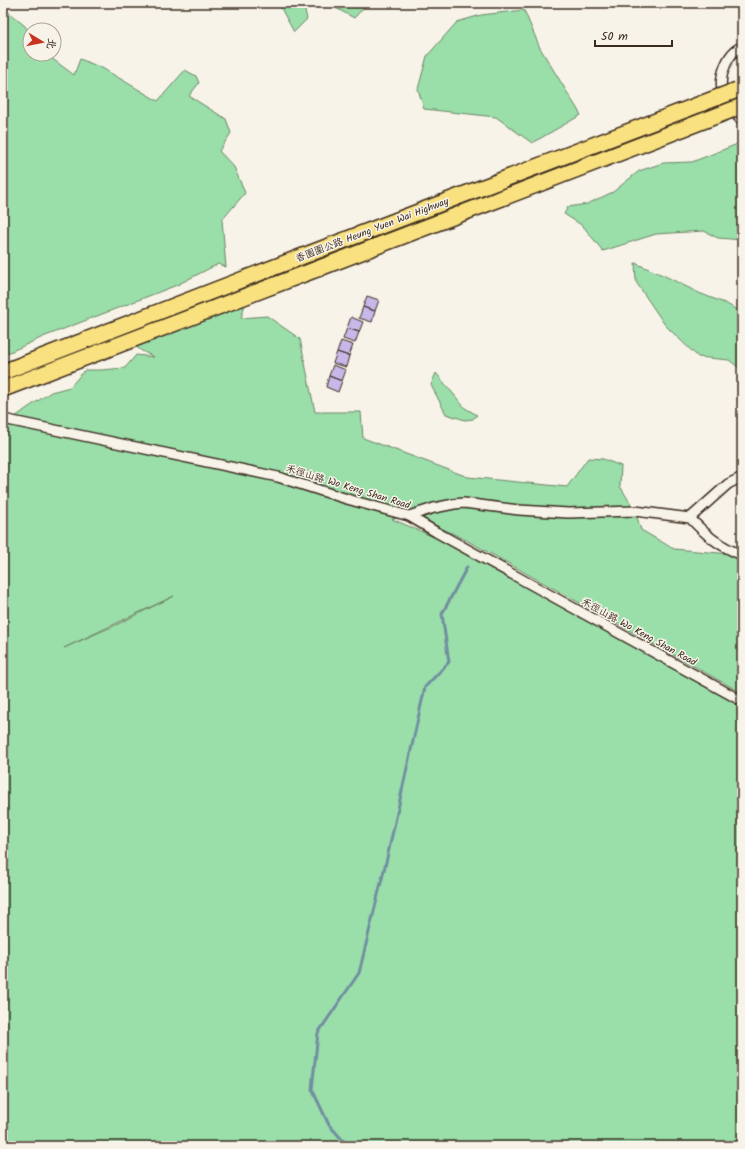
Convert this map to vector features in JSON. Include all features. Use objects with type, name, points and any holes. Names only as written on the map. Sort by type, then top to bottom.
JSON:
[{"type":"highway","name":"香園圍公路 Heung Yuen Wai Highway","points":[[3,372],[740,89]]},
{"type":"highway","name":"香園圍公路 Heung Yuen Wai Highway","points":[[3,389],[742,106]]},
{"type":"street","points":[[742,47],[737,49],[728,59],[722,75],[722,90],[734,113],[742,121]]},
{"type":"street","name":"禾徑山路 Wo Keng Shan Road","points":[[3,419],[278,477],[347,499],[409,516],[456,544],[742,701]]},
{"type":"street","points":[[690,518],[728,484],[742,478]]},
{"type":"street","points":[[409,516],[434,508],[464,503],[519,510],[568,513],[635,511],[690,518],[704,533],[726,548],[742,555]]},
{"type":"green space","points":[[278,3],[303,3],[307,19],[294,32]]},
{"type":"green space","points":[[337,3],[368,3],[354,18],[334,7]]},
{"type":"green space","points":[[3,8],[22,24],[22,62],[57,62],[74,75],[80,59],[102,68],[158,101],[185,70],[196,76],[199,83],[189,96],[226,119],[231,133],[219,151],[234,167],[245,193],[222,220],[226,267],[218,264],[177,285],[43,337],[3,355]]},
{"type":"green space","points":[[524,10],[540,48],[581,115],[532,143],[496,117],[424,109],[418,89],[427,56],[457,22],[481,15]]},
{"type":"green space","points":[[742,140],[742,240],[718,238],[704,231],[656,234],[603,251],[583,226],[564,214],[568,207],[587,204],[613,192],[639,171],[663,163],[692,162],[735,145]]},
{"type":"green space","points":[[635,263],[699,293],[727,304],[742,313],[742,370],[729,360],[698,357],[665,325],[636,282]]},
{"type":"green space","points":[[246,301],[241,318],[267,316],[300,339],[315,412],[361,412],[363,438],[468,477],[567,487],[588,458],[603,459],[621,466],[620,486],[635,511],[641,530],[674,549],[742,555],[742,693],[466,540],[441,528],[409,516],[392,519],[441,540],[742,707],[742,1146],[3,1146],[3,426],[51,392],[70,387],[85,370],[125,368],[136,355],[154,357],[135,346]],"holes":[[[174,596],[118,624],[64,648]]]},
{"type":"green space","points":[[436,373],[465,408],[477,415],[473,419],[465,420],[446,414],[431,385]]},
{"type":"building","points":[[367,296],[379,300],[375,311],[363,307]]},
{"type":"building","points":[[363,307],[375,311],[372,322],[359,318]]},
{"type":"building","points":[[351,317],[363,322],[359,332],[347,328]]},
{"type":"building","points":[[347,328],[359,332],[355,343],[343,339]]},
{"type":"building","points":[[341,341],[353,345],[349,356],[337,352]]},
{"type":"building","points":[[337,352],[349,356],[346,367],[333,363]]},
{"type":"building","points":[[333,365],[346,370],[342,381],[329,376]]},
{"type":"building","points":[[329,376],[342,381],[338,392],[326,387]]},
{"type":"waterway","points":[[348,1146],[329,1125],[312,1089],[318,1033],[359,973],[387,858],[425,687],[449,662],[442,614],[467,567]]}]
